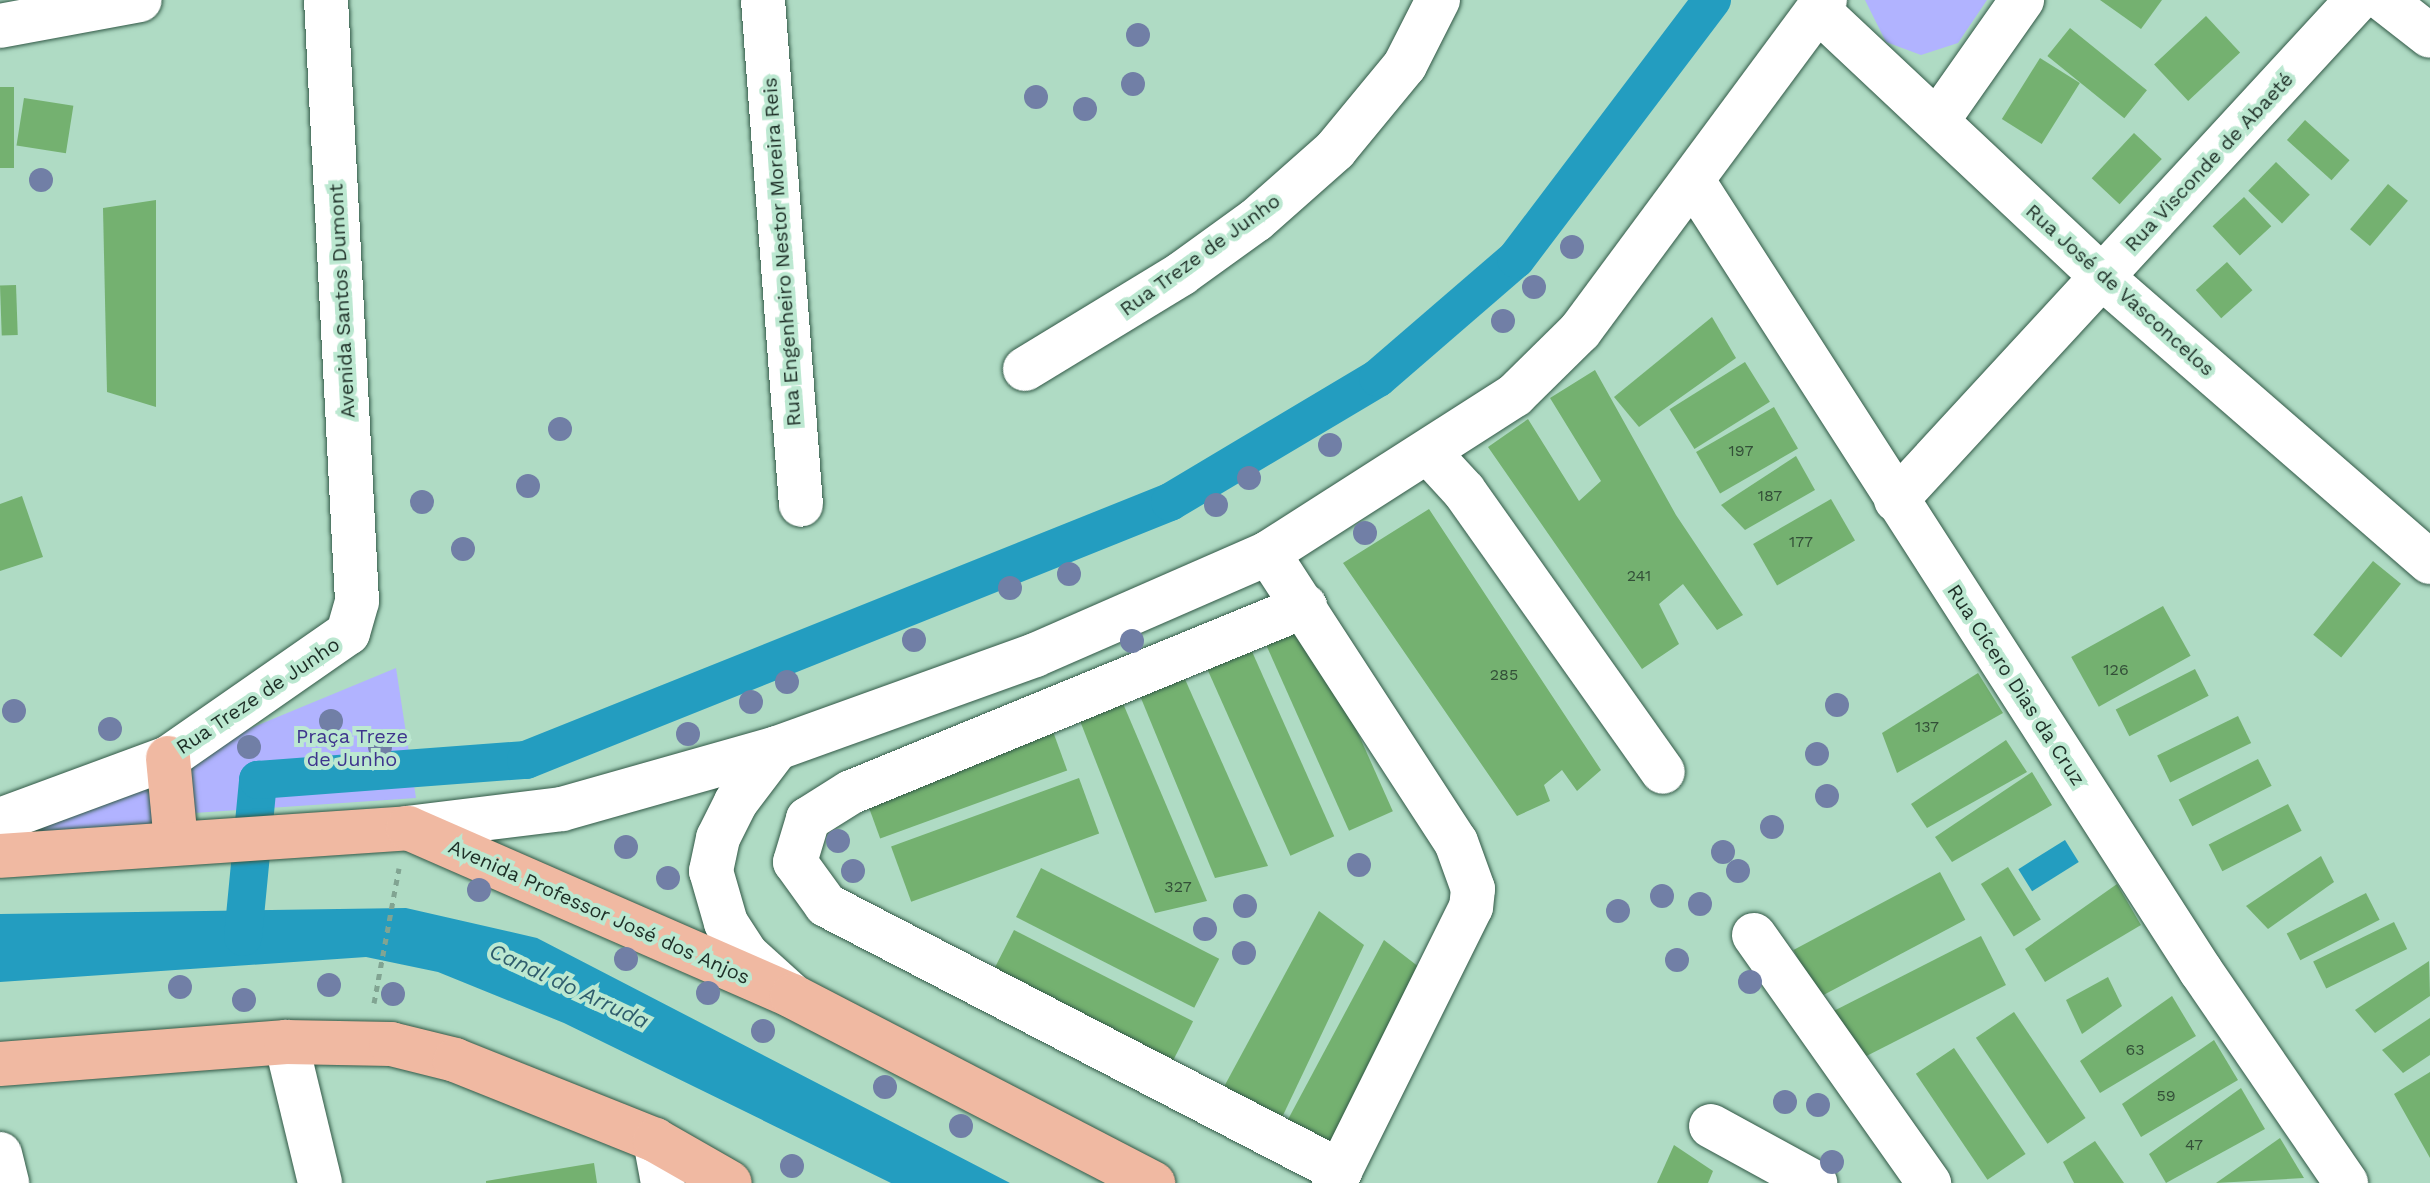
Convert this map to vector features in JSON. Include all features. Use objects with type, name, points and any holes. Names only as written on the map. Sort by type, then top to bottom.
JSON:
[{"type":"main road","points":[[168,758],[184,841]]},
{"type":"main road","name":"Avenida Professor José dos Anjos","points":[[0,856],[408,828],[792,996],[1153,1183]]},
{"type":"main road","points":[[0,1064],[286,1042],[368,1040],[455,1060],[655,1140],[730,1183]]},
{"type":"street","points":[[0,26],[140,0]]},
{"type":"street","name":"Avenida Santos Dumont","points":[[326,0],[357,601]]},
{"type":"street","name":"Rua Engenheiro Nestor Moreira Reis","points":[[763,0],[801,505]]},
{"type":"street","name":"Rua Treze de Junho","points":[[1025,369],[1194,265],[1335,150],[1405,65],[1438,0]]},
{"type":"street","points":[[1937,121],[2022,0]]},
{"type":"street","name":"Rua Visconde de Abaeté","points":[[1896,500],[2357,0]]},
{"type":"street","points":[[2384,0],[2430,36]]},
{"type":"street","points":[[408,828],[562,809],[777,748],[1035,655],[1268,553],[1430,454],[1515,395],[1580,331],[1822,5]]},
{"type":"street","name":"Rua José de Vasconcelos","points":[[1822,5],[1937,121],[2103,278],[2430,561]]},
{"type":"street","name":"Rua Cícero Dias da Cruz","points":[[1693,181],[1896,500],[2346,1183]]},
{"type":"street","points":[[1430,454],[1464,491],[1663,772]]},
{"type":"street","points":[[1268,553],[1305,606],[1456,842],[1473,889],[1471,907],[1337,1177],[826,905],[795,862],[808,819],[851,792],[1305,606]]},
{"type":"street","name":"Rua Treze de Junho","points":[[0,820],[168,758],[338,646],[357,601]]},
{"type":"street","points":[[777,748],[736,802],[711,871],[726,923],[746,954],[792,996]]},
{"type":"street","points":[[1754,935],[1929,1183]]},
{"type":"street","points":[[286,1042],[320,1183]]},
{"type":"street","points":[[1711,1126],[1815,1183]]},
{"type":"street","points":[[655,1140],[663,1183]]},
{"type":"street","points":[[0,1154],[7,1183]]},
{"type":"path","points":[[382,962],[396,878]]},
{"type":"green space","points":[[1865,0],[1987,0],[1958,43],[1921,55],[1886,42]]},
{"type":"green space","name":"Praça Treze de Junho","points":[[396,668],[416,798],[194,813],[181,772],[193,752]]},
{"type":"green space","points":[[146,774],[159,823],[0,836]]},
{"type":"water","points":[[2065,840],[2079,862],[2032,891],[2018,869]]},
{"type":"water","name":"Canal do Arruda","points":[[406,908],[537,938],[1010,1183],[891,1183],[564,1023],[438,972],[366,957],[0,982],[0,914]]},
{"type":"building","points":[[2100,0],[2162,0],[2141,29]]},
{"type":"building","points":[[2206,16],[2240,53],[2188,101],[2154,64]]},
{"type":"building","points":[[2070,28],[2147,90],[2124,118],[2047,56]]},
{"type":"building","points":[[2040,58],[2080,83],[2042,144],[2002,119]]},
{"type":"building","points":[[0,87],[14,87],[14,168],[0,168]]},
{"type":"building","points":[[24,98],[73,106],[66,153],[16,145]]},
{"type":"building","points":[[2305,120],[2350,160],[2332,180],[2287,140]]},
{"type":"building","points":[[2134,133],[2162,159],[2120,204],[2092,178]]},
{"type":"building","points":[[2276,162],[2310,195],[2282,223],[2248,191]]},
{"type":"building","points":[[2388,184],[2408,201],[2370,246],[2350,229]]},
{"type":"building","points":[[2244,197],[2271,226],[2240,256],[2213,226]]},
{"type":"building","points":[[156,200],[156,407],[107,392],[103,208]]},
{"type":"building","points":[[2227,262],[2252,290],[2221,318],[2196,290]]},
{"type":"building","points":[[16,285],[18,335],[2,336],[0,286]]},
{"type":"building","points":[[1712,317],[1736,358],[1639,427],[1614,397]]},
{"type":"building","points":[[1745,362],[1770,402],[1694,449],[1670,409]]},
{"type":"building","points":[[1595,370],[1676,515],[1743,615],[1717,630],[1683,584],[1659,604],[1679,644],[1642,669],[1488,447],[1528,419],[1579,501],[1601,481],[1550,398]]},
{"type":"building","points":[[1774,407],[1798,449],[1720,494],[1696,452]]},
{"type":"building","points":[[1796,456],[1815,490],[1745,530],[1721,505]]},
{"type":"building","points":[[22,496],[43,557],[0,571],[0,504]]},
{"type":"building","points":[[1831,499],[1855,541],[1777,586],[1753,544]]},
{"type":"building","points":[[1429,509],[1601,770],[1577,791],[1562,770],[1544,785],[1550,801],[1517,816],[1343,563]]},
{"type":"building","points":[[2373,561],[2401,584],[2341,657],[2313,635]]},
{"type":"building","points":[[2163,606],[2191,656],[2099,707],[2071,657]]},
{"type":"building","points":[[1305,614],[1393,811],[1349,831],[1261,634]]},
{"type":"building","points":[[1246,638],[1334,836],[1290,856],[1202,658]]},
{"type":"building","points":[[1180,668],[1268,866],[1215,878],[1136,686]]},
{"type":"building","points":[[2195,669],[2209,696],[2129,736],[2116,709]]},
{"type":"building","points":[[1978,673],[2003,713],[1897,773],[1882,733]]},
{"type":"building","points":[[1119,694],[1207,901],[1155,913],[1075,708]]},
{"type":"building","points":[[1047,715],[1067,770],[880,839],[860,783]]},
{"type":"building","points":[[2238,716],[2251,743],[2170,782],[2157,755]]},
{"type":"building","points":[[2006,740],[2027,772],[1927,828],[1911,804]]},
{"type":"building","points":[[2258,759],[2272,786],[2192,826],[2179,799]]},
{"type":"building","points":[[2032,772],[2052,805],[1952,862],[1935,837]]},
{"type":"building","points":[[1079,778],[1099,833],[911,902],[891,846]]},
{"type":"building","points":[[2288,804],[2302,831],[2222,871],[2209,844]]},
{"type":"building","points":[[2321,856],[2334,882],[2268,929],[2246,906]]},
{"type":"building","points":[[2008,867],[2041,920],[2014,937],[1981,884]]},
{"type":"building","points":[[1041,868],[1219,959],[1194,1008],[1016,917]]},
{"type":"building","points":[[1940,872],[1965,920],[1819,998],[1793,950]]},
{"type":"building","points":[[2117,884],[2141,925],[2045,982],[2025,949]]},
{"type":"building","points":[[2366,893],[2380,920],[2300,960],[2287,933]]},
{"type":"building","points":[[1319,911],[1364,945],[1276,1130],[1219,1096]]},
{"type":"building","points":[[2394,922],[2407,949],[2326,988],[2313,961]]},
{"type":"building","points":[[1014,930],[1193,1021],[1168,1070],[989,979]]},
{"type":"building","points":[[1981,936],[2006,985],[1857,1061],[1832,1012]]},
{"type":"building","points":[[1384,940],[1428,974],[1341,1159],[1285,1125]]},
{"type":"building","points":[[2429,961],[2430,996],[2375,1033],[2355,1010]]},
{"type":"building","points":[[2108,977],[2122,1006],[2082,1034],[2066,1000]]},
{"type":"building","points":[[2172,996],[2196,1036],[2100,1093],[2080,1061]]},
{"type":"building","points":[[2014,1012],[2086,1118],[2047,1144],[1976,1038]]},
{"type":"building","points":[[2430,1018],[2430,1055],[2403,1073],[2382,1050]]},
{"type":"building","points":[[2214,1040],[2238,1080],[2141,1137],[2122,1104]]},
{"type":"building","points":[[1954,1048],[2026,1154],[1987,1180],[1916,1074]]},
{"type":"building","points":[[2430,1072],[2430,1158],[2394,1094]]},
{"type":"building","points":[[2241,1088],[2265,1129],[2166,1183],[2149,1154]]},
{"type":"building","points":[[2280,1138],[2304,1178],[2216,1183]]},
{"type":"building","points":[[2095,1141],[2124,1183],[2074,1183],[2063,1162]]},
{"type":"building","points":[[1674,1145],[1713,1171],[1708,1183],[1657,1183]]},
{"type":"building","points":[[594,1163],[597,1183],[486,1183],[486,1181]]},
{"type":"waterway","points":[[243,937],[258,780],[526,760],[1170,502],[1378,378],[1516,259],[1712,0]]}]
